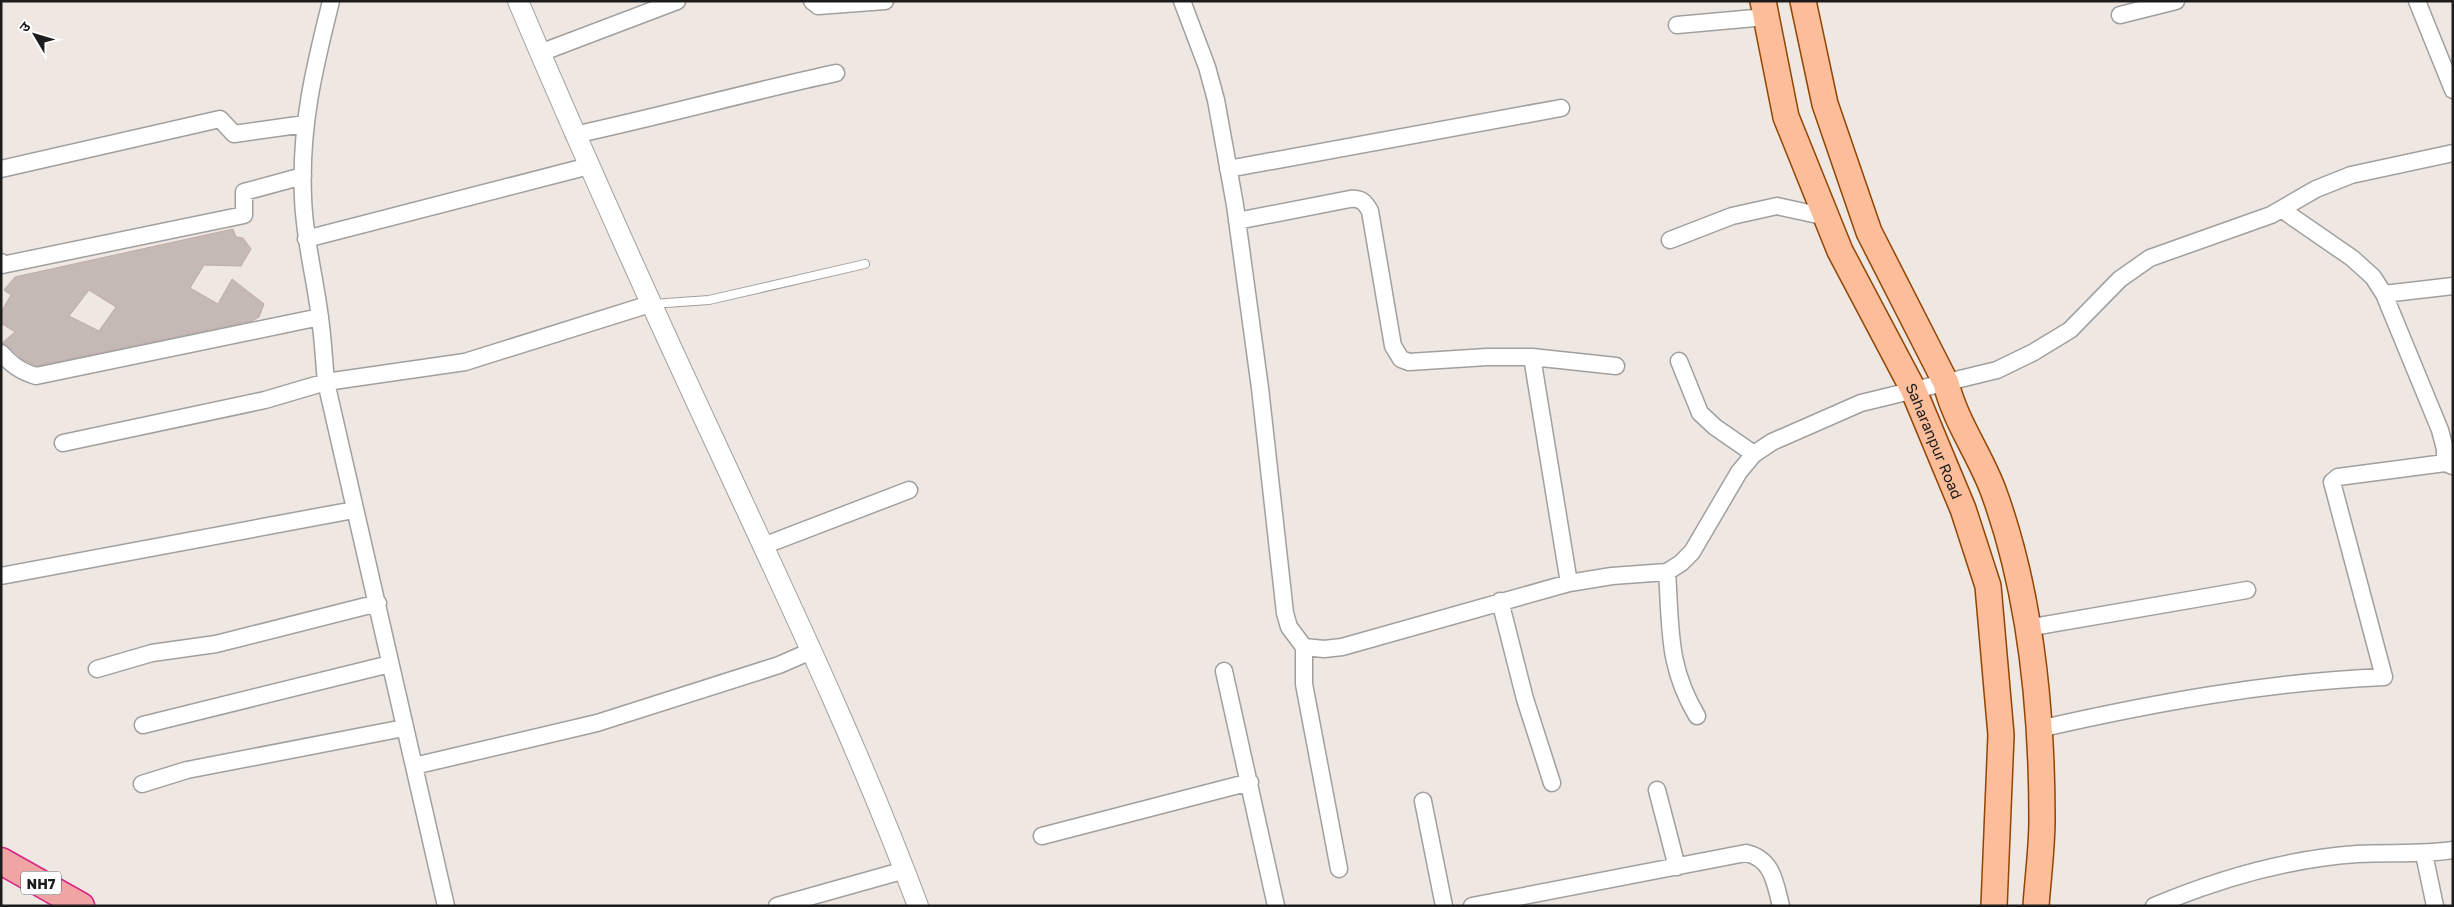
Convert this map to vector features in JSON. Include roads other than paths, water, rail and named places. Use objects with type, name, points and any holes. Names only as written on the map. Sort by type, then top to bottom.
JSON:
[{"type":"highway","name":"NH7","points":[[1,861],[81,906]]},
{"type":"main road","name":"Saharanpur Road","points":[[1803,1],[1825,104],[1869,232],[1946,382],[1951,403],[1993,490],[2019,579],[2037,686],[2040,729],[2042,820],[2036,906]]},
{"type":"main road","name":"Saharanpur Road","points":[[1765,9],[1786,117],[1840,251],[1914,390],[1962,509],[1988,586],[2001,735],[1994,906]]},
{"type":"street","points":[[331,1],[310,88],[305,124],[303,176],[306,239],[320,317],[326,382],[446,906]]},
{"type":"street","points":[[518,1],[574,134],[650,304],[811,651],[905,870],[918,906]]},
{"type":"street","points":[[540,53],[677,1]]},
{"type":"street","points":[[812,1],[818,6],[885,1]]},
{"type":"street","points":[[1182,1],[1214,92],[1228,169],[1260,388],[1285,613],[1289,628],[1304,647],[1304,684],[1339,869]]},
{"type":"street","points":[[2120,15],[2176,1]]},
{"type":"street","points":[[2416,1],[2453,90]]},
{"type":"street","points":[[1677,25],[1765,9]]},
{"type":"street","points":[[574,134],[664,115],[750,91],[836,73]]},
{"type":"street","points":[[1228,169],[1561,108]]},
{"type":"street","points":[[1,169],[220,119],[234,134],[305,124]]},
{"type":"street","points":[[1304,647],[1324,649],[1342,647],[1399,633],[1500,601],[1569,583],[1612,576],[1667,572],[1692,552],[1739,472],[1754,454],[1772,442],[1861,403],[1997,370],[2034,352],[2070,330],[2120,280],[2150,258],[2271,215],[2316,189],[2351,175],[2453,153]]},
{"type":"street","points":[[306,239],[589,166]]},
{"type":"street","points":[[1,262],[2,265],[244,215],[244,192],[303,176]]},
{"type":"street","points":[[1237,221],[1358,198],[1365,202],[1370,212],[1393,346],[1402,359],[1409,362],[1532,356],[1616,366]]},
{"type":"street","points":[[1670,240],[1732,216],[1777,206],[1827,217]]},
{"type":"street","points":[[2040,729],[2139,706],[2268,685],[2384,677],[2332,482],[2338,477],[2449,465],[2440,430],[2384,294],[2364,268],[2281,209]]},
{"type":"street","points":[[2384,294],[2453,286]]},
{"type":"street","points":[[63,443],[265,400],[326,382],[465,362],[650,304]]},
{"type":"street","points":[[1,353],[11,365],[36,376],[320,317]]},
{"type":"street","points":[[1532,356],[1569,583]]},
{"type":"street","points":[[1679,362],[1700,413],[1714,427],[1754,454]]},
{"type":"street","points":[[763,546],[910,490]]},
{"type":"street","points":[[1,576],[354,510]]},
{"type":"street","points":[[1667,572],[1670,639],[1674,665],[1685,696],[1697,716]]},
{"type":"street","points":[[2027,628],[2247,590]]},
{"type":"street","points":[[1500,601],[1525,699],[1552,783]]},
{"type":"street","points":[[98,669],[152,653],[216,644],[378,603]]},
{"type":"street","points":[[414,766],[598,723],[779,665],[811,651]]},
{"type":"street","points":[[143,725],[390,664]]},
{"type":"street","points":[[1224,671],[1276,906]]},
{"type":"street","points":[[142,784],[187,770],[404,728]]},
{"type":"street","points":[[1042,836],[1250,782]]},
{"type":"street","points":[[1657,790],[1677,867]]},
{"type":"street","points":[[1423,801],[1444,906]]},
{"type":"street","points":[[2154,906],[2236,875],[2357,854],[2424,854],[2453,850]]},
{"type":"street","points":[[1472,906],[1677,867],[1740,853],[1753,854],[1763,860],[1769,867],[1781,906]]},
{"type":"street","points":[[2424,854],[2435,906]]},
{"type":"street","points":[[777,906],[905,870]]},
{"type":"lane","points":[[650,304],[709,300],[866,264]]}]
